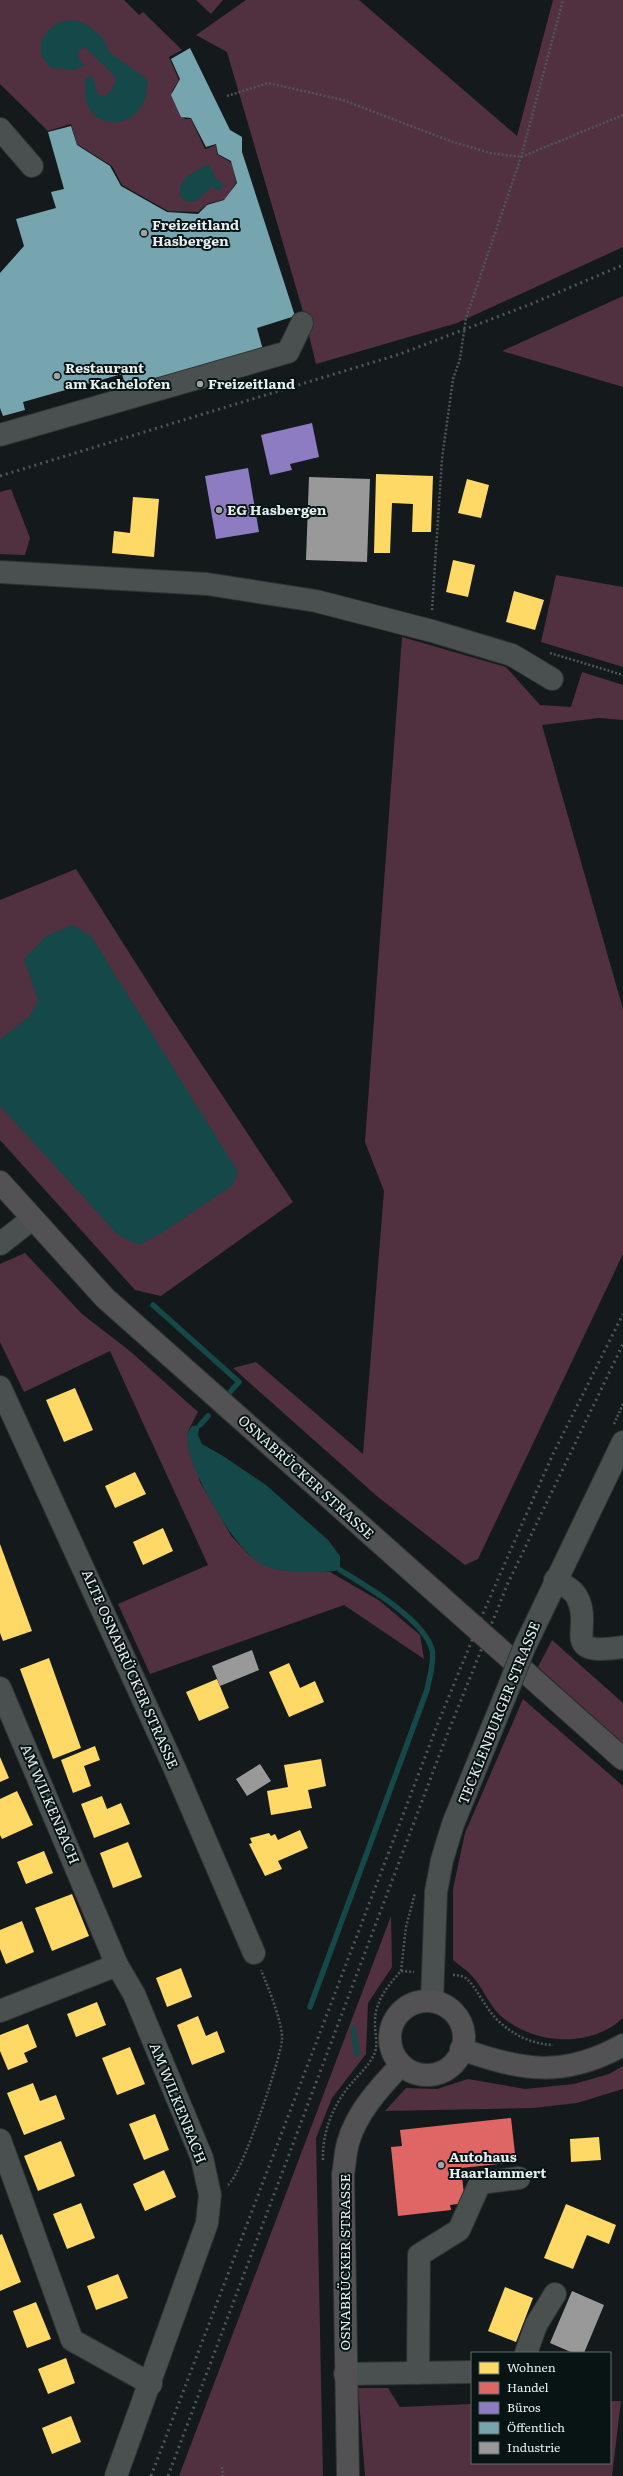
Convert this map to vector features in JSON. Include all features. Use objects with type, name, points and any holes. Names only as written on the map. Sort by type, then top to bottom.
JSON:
[{"type":"main road","name":"OSNABRÜCKER STRASSE","points":[[0,1182],[105,1298],[623,1760]]},
{"type":"main road","points":[[432,2001],[447,2008],[456,2016],[463,2034],[461,2049],[450,2066],[431,2075],[419,2074],[401,2064],[391,2047],[392,2025],[398,2014],[408,2006],[419,2002],[432,2001]]},
{"type":"main road","points":[[461,2049],[490,2060],[523,2068],[557,2068],[600,2058],[623,2045]]},
{"type":"main road","name":"OSNABRÜCKER STRASSE","points":[[348,2476],[345,2374],[343,2174],[348,2142],[361,2115],[378,2088],[401,2064]]},
{"type":"street","points":[[0,129],[32,166]]},
{"type":"street","points":[[0,436],[288,352],[302,323]]},
{"type":"street","points":[[0,572],[207,584],[316,601],[432,631],[512,655],[552,679]]},
{"type":"street","points":[[0,1244],[32,1219]]},
{"type":"street","name":"ALTE OSNABRÜCKER STRASSE","points":[[0,1387],[171,1759],[254,1953]]},
{"type":"street","name":"TECKLENBURGER STRASSE","points":[[432,2001],[436,1892],[442,1860],[453,1824],[524,1648],[555,1580],[623,1442]]},
{"type":"street","points":[[555,1580],[571,1590],[577,1598],[582,1638],[585,1645],[597,1650],[623,1647]]},
{"type":"street","name":"AM WILKENBACH","points":[[0,1688],[117,1965],[134,1994],[202,2158],[210,2195],[208,2223],[151,2384],[116,2476]]},
{"type":"street","points":[[0,2011],[117,1965]]},
{"type":"street","points":[[0,2140],[72,2340],[151,2384]]},
{"type":"street","points":[[418,2373],[419,2255],[460,2230],[480,2183],[519,2178]]},
{"type":"street","points":[[526,2352],[536,2325],[555,2294]]},
{"type":"street","points":[[345,2374],[471,2372]]},
{"type":"path","points":[[432,631],[442,459],[453,379],[460,359],[466,318],[521,157],[563,0]]},
{"type":"path","points":[[227,96],[268,83],[343,100],[450,141],[490,154],[521,157],[623,115]]},
{"type":"path","points":[[574,660],[623,675]]},
{"type":"path","points":[[210,2195],[230,2184],[238,2169],[274,2075],[282,2039],[272,1998],[254,1953]]},
{"type":"path","points":[[323,2162],[324,2137],[329,2122],[341,2098],[370,2062],[375,2052],[375,2013],[380,1999],[401,1971],[460,1976],[468,1980],[486,2008],[502,2025],[519,2037],[540,2044],[555,2046]]},
{"type":"path","points":[[222,2467],[223,2476]]},
{"type":"shaded area","points":[[0,0],[124,0],[139,15],[143,12],[182,50],[169,57],[179,80],[172,91],[185,119],[191,119],[205,149],[216,145],[217,154],[232,163],[236,183],[225,199],[207,204],[198,212],[168,211],[122,185],[112,166],[77,144],[71,124],[48,131],[0,84]]},
{"type":"shaded area","points":[[196,0],[223,0],[211,14]]},
{"type":"shaded area","points":[[246,0],[359,0],[517,136],[553,0],[623,0],[623,247],[457,323],[316,364],[304,315],[227,52],[196,35]]},
{"type":"shaded area","points":[[623,296],[623,387],[502,351]]},
{"type":"shaded area","points":[[11,489],[30,538],[25,555],[0,554],[0,492]]},
{"type":"shaded area","points":[[556,575],[623,587],[623,667],[541,642]]},
{"type":"shaded area","points":[[402,637],[506,667],[540,705],[571,707],[582,672],[623,685],[623,720],[599,718],[542,725],[623,1009],[623,1254],[478,1559],[465,1565],[378,1497],[233,1368],[256,1362],[363,1454],[384,1191],[365,1142]]},
{"type":"shaded area","points":[[76,869],[163,1006],[293,1202],[161,1296],[135,1290],[0,1140],[0,900]]},
{"type":"shaded area","points":[[25,1253],[82,1314],[131,1352],[198,1412],[187,1433],[200,1482],[232,1537],[249,1555],[264,1565],[281,1570],[330,1572],[380,1601],[420,1635],[424,1659],[344,1605],[150,1674],[118,1604],[208,1565],[110,1351],[24,1392],[0,1342],[0,1264]]},
{"type":"shaded area","points":[[552,1640],[623,1703],[623,1743],[538,1667]]},
{"type":"shaded area","points":[[523,1699],[623,1786],[623,2018],[596,2034],[581,2038],[549,2038],[519,2028],[500,2016],[477,1981],[453,1960],[453,1889],[465,1833]]},
{"type":"shaded area","points":[[391,1916],[392,1967],[368,2003],[366,2054],[332,2098],[316,2138],[323,2476],[179,2476]]},
{"type":"shaded area","points":[[623,2066],[623,2089],[577,2103],[533,2108],[385,2111],[406,2088],[437,2089],[468,2079],[525,2089],[574,2084],[609,2074]]},
{"type":"shaded area","points":[[358,2388],[388,2388],[400,2407],[471,2404],[471,2464],[611,2464],[611,2401],[621,2401],[612,2476],[365,2476]]},
{"type":"water","points":[[75,20],[89,26],[101,36],[110,53],[147,79],[147,93],[143,105],[136,114],[126,120],[116,122],[106,121],[96,116],[88,107],[85,79],[92,75],[98,95],[105,96],[113,88],[116,79],[109,70],[84,47],[78,51],[79,59],[85,65],[74,70],[51,68],[41,56],[41,42],[48,30],[59,22]]},
{"type":"water","points":[[209,164],[216,179],[224,184],[220,191],[212,187],[196,201],[188,202],[180,197],[181,184],[184,180],[192,173]]},
{"type":"water","points":[[72,925],[91,936],[238,1172],[232,1186],[162,1233],[139,1245],[118,1235],[0,1106],[0,1039],[30,1016],[38,1000],[24,959],[46,936]]},
{"type":"water","points":[[200,1425],[198,1435],[202,1444],[223,1456],[266,1485],[328,1540],[340,1556],[340,1570],[302,1572],[273,1568],[265,1566],[254,1559],[242,1547],[230,1532],[208,1497],[193,1464],[188,1449],[187,1433],[192,1426]]},
{"type":"building: Wohnen","points":[[376,474],[433,476],[431,532],[412,532],[413,504],[392,503],[390,553],[374,553]]},
{"type":"building: Wohnen","points":[[467,479],[489,485],[481,518],[458,513]]},
{"type":"building: Wohnen","points":[[133,497],[159,499],[154,557],[112,553],[114,531],[130,533]]},
{"type":"building: Wohnen","points":[[453,560],[475,565],[468,597],[446,592]]},
{"type":"building: Wohnen","points":[[514,591],[544,600],[535,630],[506,622]]},
{"type":"building: Wohnen","points":[[75,1388],[93,1430],[64,1442],[46,1400]]},
{"type":"building: Wohnen","points":[[135,1472],[146,1494],[115,1508],[105,1486]]},
{"type":"building: Wohnen","points":[[163,1528],[173,1551],[143,1565],[133,1542]]},
{"type":"building: Wohnen","points":[[0,1544],[32,1631],[3,1641],[0,1633]]},
{"type":"building: Wohnen","points":[[49,1658],[81,1748],[53,1759],[20,1669]]},
{"type":"building: Wohnen","points":[[289,1663],[300,1688],[315,1681],[324,1702],[289,1717],[269,1672]]},
{"type":"building: Wohnen","points":[[217,1679],[229,1708],[199,1721],[186,1692]]},
{"type":"building: Wohnen","points":[[95,1746],[100,1760],[84,1766],[91,1786],[73,1793],[61,1760]]},
{"type":"building: Wohnen","points":[[0,1757],[9,1778],[0,1782]]},
{"type":"building: Wohnen","points":[[321,1759],[326,1786],[308,1790],[312,1808],[271,1815],[267,1791],[288,1787],[284,1765]]},
{"type":"building: Wohnen","points":[[17,1791],[33,1825],[2,1839],[0,1835],[0,1799]]},
{"type":"building: Wohnen","points":[[102,1796],[107,1809],[121,1803],[130,1824],[94,1838],[81,1804]]},
{"type":"building: Wohnen","points":[[300,1830],[308,1848],[278,1861],[282,1869],[265,1876],[249,1844],[252,1843],[250,1838],[269,1833],[271,1836],[275,1834],[278,1840]]},
{"type":"building: Wohnen","points":[[128,1842],[142,1877],[113,1888],[100,1853]]},
{"type":"building: Wohnen","points":[[44,1851],[53,1873],[26,1884],[17,1862]]},
{"type":"building: Wohnen","points":[[72,1894],[89,1936],[52,1951],[35,1908]]},
{"type":"building: Wohnen","points":[[22,1921],[34,1952],[6,1964],[0,1949],[0,1930]]},
{"type":"building: Wohnen","points":[[181,1968],[192,1997],[167,2007],[156,1978]]},
{"type":"building: Wohnen","points":[[97,2002],[106,2025],[76,2037],[67,2014]]},
{"type":"building: Wohnen","points":[[198,2016],[206,2036],[217,2031],[225,2052],[192,2065],[177,2025]]},
{"type":"building: Wohnen","points":[[28,2024],[37,2047],[24,2053],[28,2062],[8,2070],[0,2051],[0,2035]]},
{"type":"building: Wohnen","points":[[130,2047],[145,2084],[117,2095],[102,2058]]},
{"type":"building: Wohnen","points":[[33,2083],[40,2101],[56,2095],[65,2119],[24,2135],[7,2093]]},
{"type":"building: Wohnen","points":[[155,2114],[169,2150],[144,2160],[129,2124]]},
{"type":"building: Wohnen","points":[[599,2137],[601,2160],[571,2162],[570,2139]]},
{"type":"building: Wohnen","points":[[61,2141],[75,2176],[38,2191],[24,2156]]},
{"type":"building: Wohnen","points":[[164,2170],[176,2197],[145,2211],[133,2184]]},
{"type":"building: Wohnen","points":[[81,2203],[95,2238],[67,2249],[53,2214]]},
{"type":"building: Wohnen","points":[[566,2204],[616,2225],[609,2244],[587,2235],[573,2269],[544,2258]]},
{"type":"building: Wohnen","points":[[2,2234],[21,2282],[0,2291],[0,2235]]},
{"type":"building: Wohnen","points":[[118,2274],[128,2298],[96,2310],[87,2286]]},
{"type":"building: Wohnen","points":[[505,2287],[533,2298],[516,2342],[488,2331]]},
{"type":"building: Wohnen","points":[[36,2302],[51,2339],[27,2348],[13,2311]]},
{"type":"building: Wohnen","points":[[66,2358],[75,2383],[48,2394],[38,2369]]},
{"type":"building: Wohnen","points":[[71,2416],[81,2442],[52,2454],[42,2428]]},
{"type":"building: Handel","name":"Autohaus Haarlammert","points":[[511,2118],[516,2162],[461,2168],[465,2203],[450,2205],[451,2210],[398,2216],[391,2147],[402,2146],[400,2130]]},
{"type":"building: Büros","points":[[312,423],[319,457],[290,464],[292,470],[270,475],[261,435]]},
{"type":"building: Büros","points":[[248,468],[259,532],[216,539],[205,476]]},
{"type":"building: Öffentlich","name":"Freizeitland Hasbergen","points":[[190,48],[230,130],[242,137],[242,152],[295,316],[257,328],[263,350],[127,391],[122,374],[23,402],[25,410],[3,416],[0,408],[0,273],[24,246],[16,219],[56,208],[51,192],[64,189],[48,132],[71,126],[77,145],[110,166],[121,186],[167,212],[198,214],[207,205],[224,200],[237,183],[231,161],[218,154],[216,144],[206,147],[191,118],[181,117],[171,95],[180,79],[171,59]]},
{"type":"building: Industrie","points":[[309,477],[370,479],[367,562],[306,560]]},
{"type":"building: Industrie","points":[[252,1650],[259,1670],[220,1686],[212,1666]]},
{"type":"building: Industrie","points":[[260,1764],[271,1781],[247,1796],[236,1779]]},
{"type":"building: Industrie","points":[[572,2291],[604,2305],[584,2352],[571,2352],[550,2343]]},
{"type":"waterway","points":[[153,1305],[239,1382],[230,1392]]},
{"type":"waterway","points":[[200,1425],[208,1416]]},
{"type":"waterway","points":[[310,2007],[427,1690],[433,1659],[432,1650],[427,1639],[407,1616],[379,1594],[340,1570]]},
{"type":"waterway","points":[[353,2028],[357,2054]]},
{"type":"railway","points":[[0,476],[400,354],[531,304],[623,265]]},
{"type":"railway","points":[[151,2476],[438,1723],[484,1611],[552,1456],[623,1314]]},
{"type":"railway","points":[[168,2476],[445,1740],[508,1583],[623,1344]]},
{"type":"place","name":"Freizeitland Hasbergen","points":[[144,233]]},
{"type":"place","name":"Restaurant am Kachelofen","points":[[57,376]]},
{"type":"place","name":"Freizeitland","points":[[200,384]]},
{"type":"place","name":"EG Hasbergen","points":[[219,510]]},
{"type":"place","name":"Autohaus Haarlammert","points":[[441,2165]]}]
